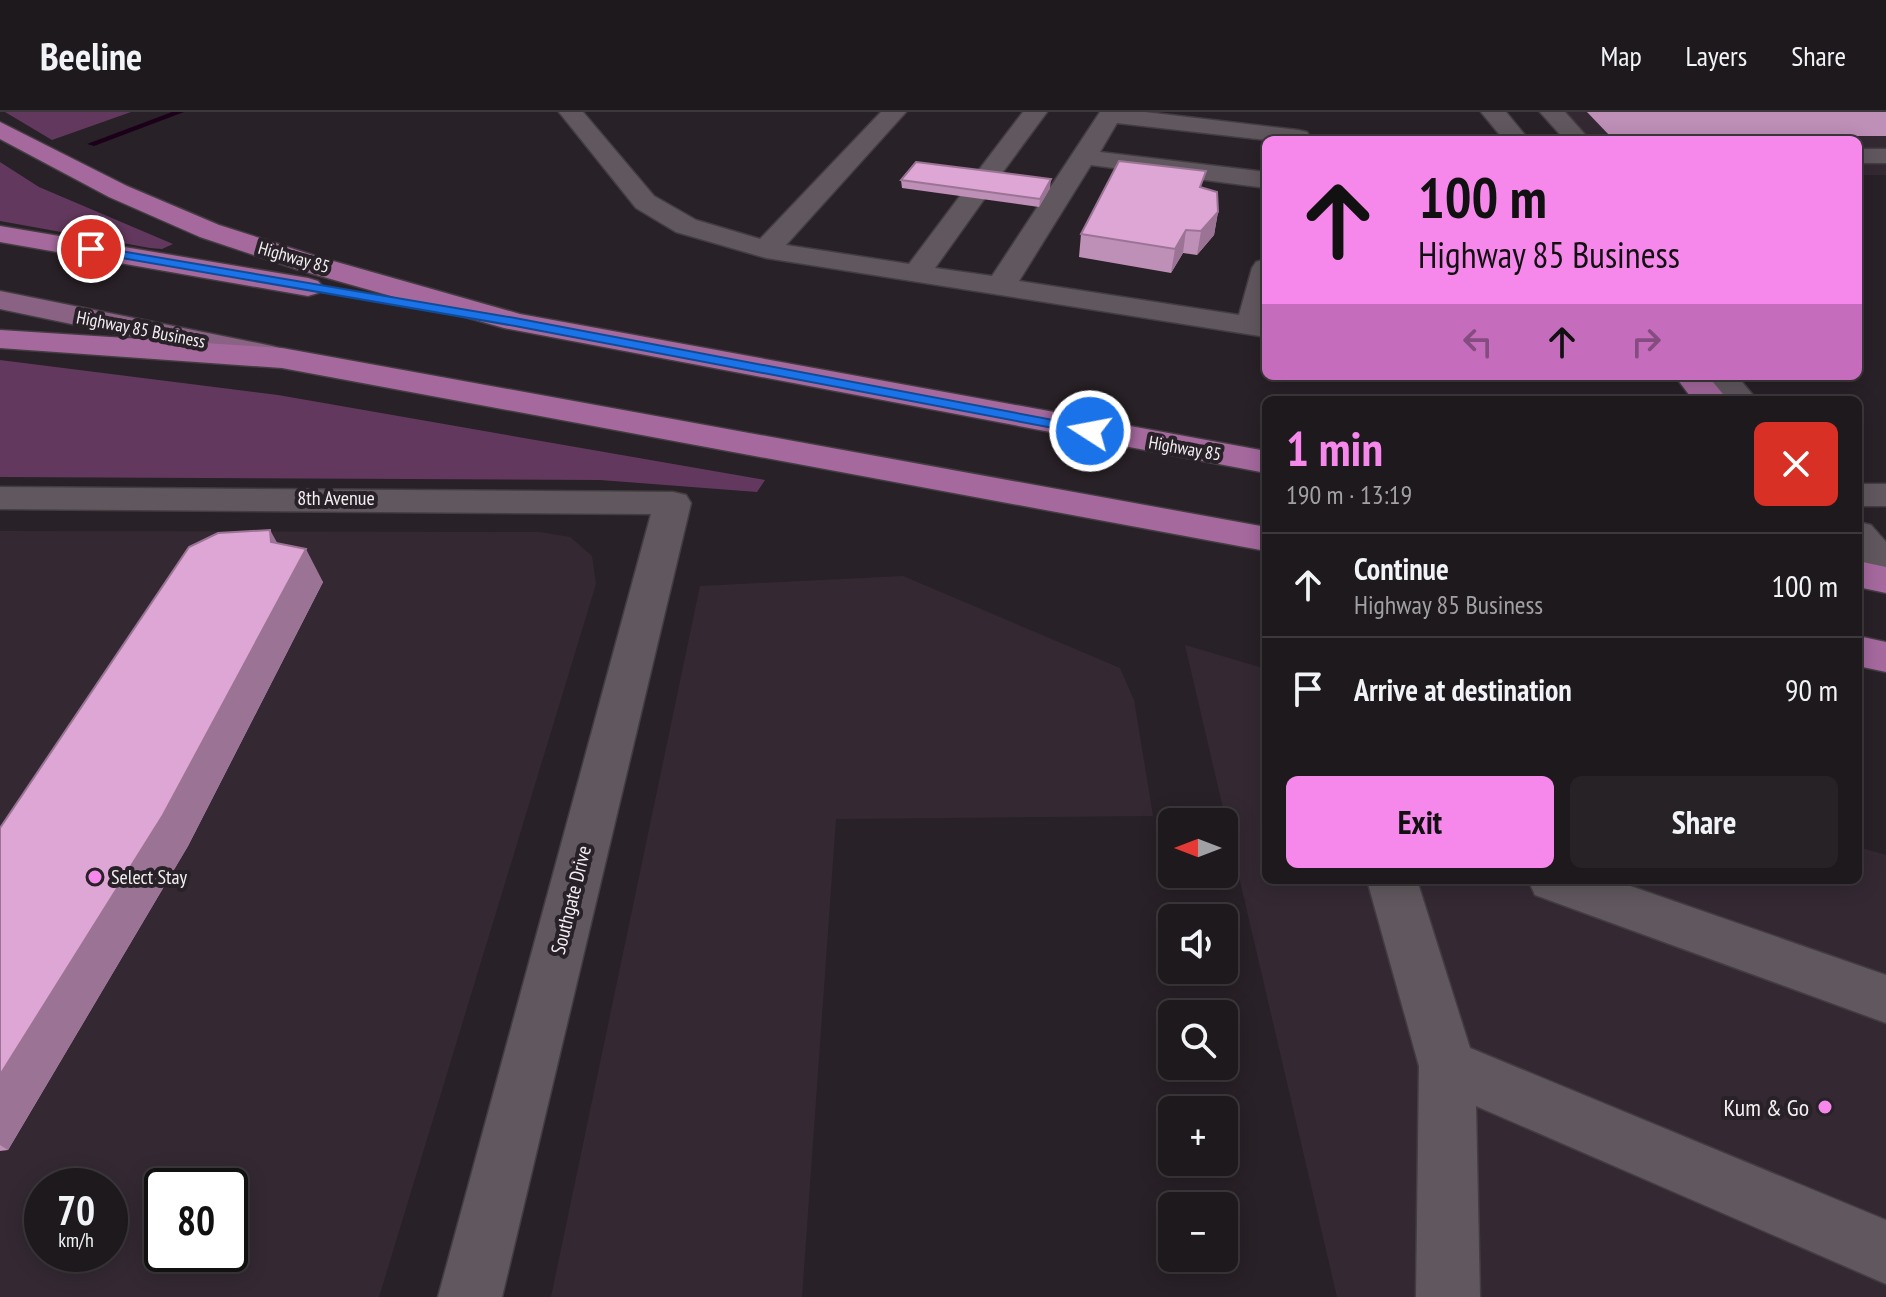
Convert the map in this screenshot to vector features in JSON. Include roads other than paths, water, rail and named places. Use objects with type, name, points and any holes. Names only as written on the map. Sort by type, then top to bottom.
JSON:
[{"type":"highway","name":"Highway 85","points":[[0,129],[113,190],[188,223],[244,243],[421,292],[515,322],[1262,461]]},
{"type":"highway","points":[[0,234],[515,322]]},
{"type":"highway","points":[[0,339],[282,358],[1262,538]]},
{"type":"highway","points":[[1694,380],[1708,396]]},
{"type":"highway","points":[[1862,575],[1886,580]]},
{"type":"highway","points":[[1862,652],[1886,657]]},
{"type":"main road","name":"Highway 85 Business","points":[[0,300],[282,358]]},
{"type":"street","points":[[571,112],[645,202],[686,226],[766,250],[1259,327],[1262,301]]},
{"type":"street","points":[[766,250],[894,112]]},
{"type":"street","points":[[916,274],[1035,112]]},
{"type":"street","points":[[1299,136],[1306,112]]},
{"type":"street","points":[[1493,112],[1514,136]]},
{"type":"street","points":[[1552,112],[1574,136]]},
{"type":"street","points":[[1000,287],[1111,114],[1282,136]]},
{"type":"street","points":[[1862,156],[1886,156]]},
{"type":"street","points":[[1084,157],[1262,179]]},
{"type":"street","points":[[1722,380],[1736,396]]},
{"type":"street","points":[[1862,495],[1886,495]]},
{"type":"street","name":"8th Avenue","points":[[0,498],[673,503]]},
{"type":"street","name":"Southgate Drive","points":[[470,1297],[673,503]]},
{"type":"street","points":[[1862,539],[1886,566]]},
{"type":"street","points":[[1393,884],[1447,1066],[1448,1297]]},
{"type":"street","points":[[1564,884],[1886,999]]},
{"type":"street","points":[[1447,1066],[1886,1252]]},
{"type":"waterway","points":[[91,144],[180,112]]},
{"type":"place","name":"Select Stay","points":[[95,877]]},
{"type":"place","name":"Kum & Go","points":[[1825,1107]]}]
